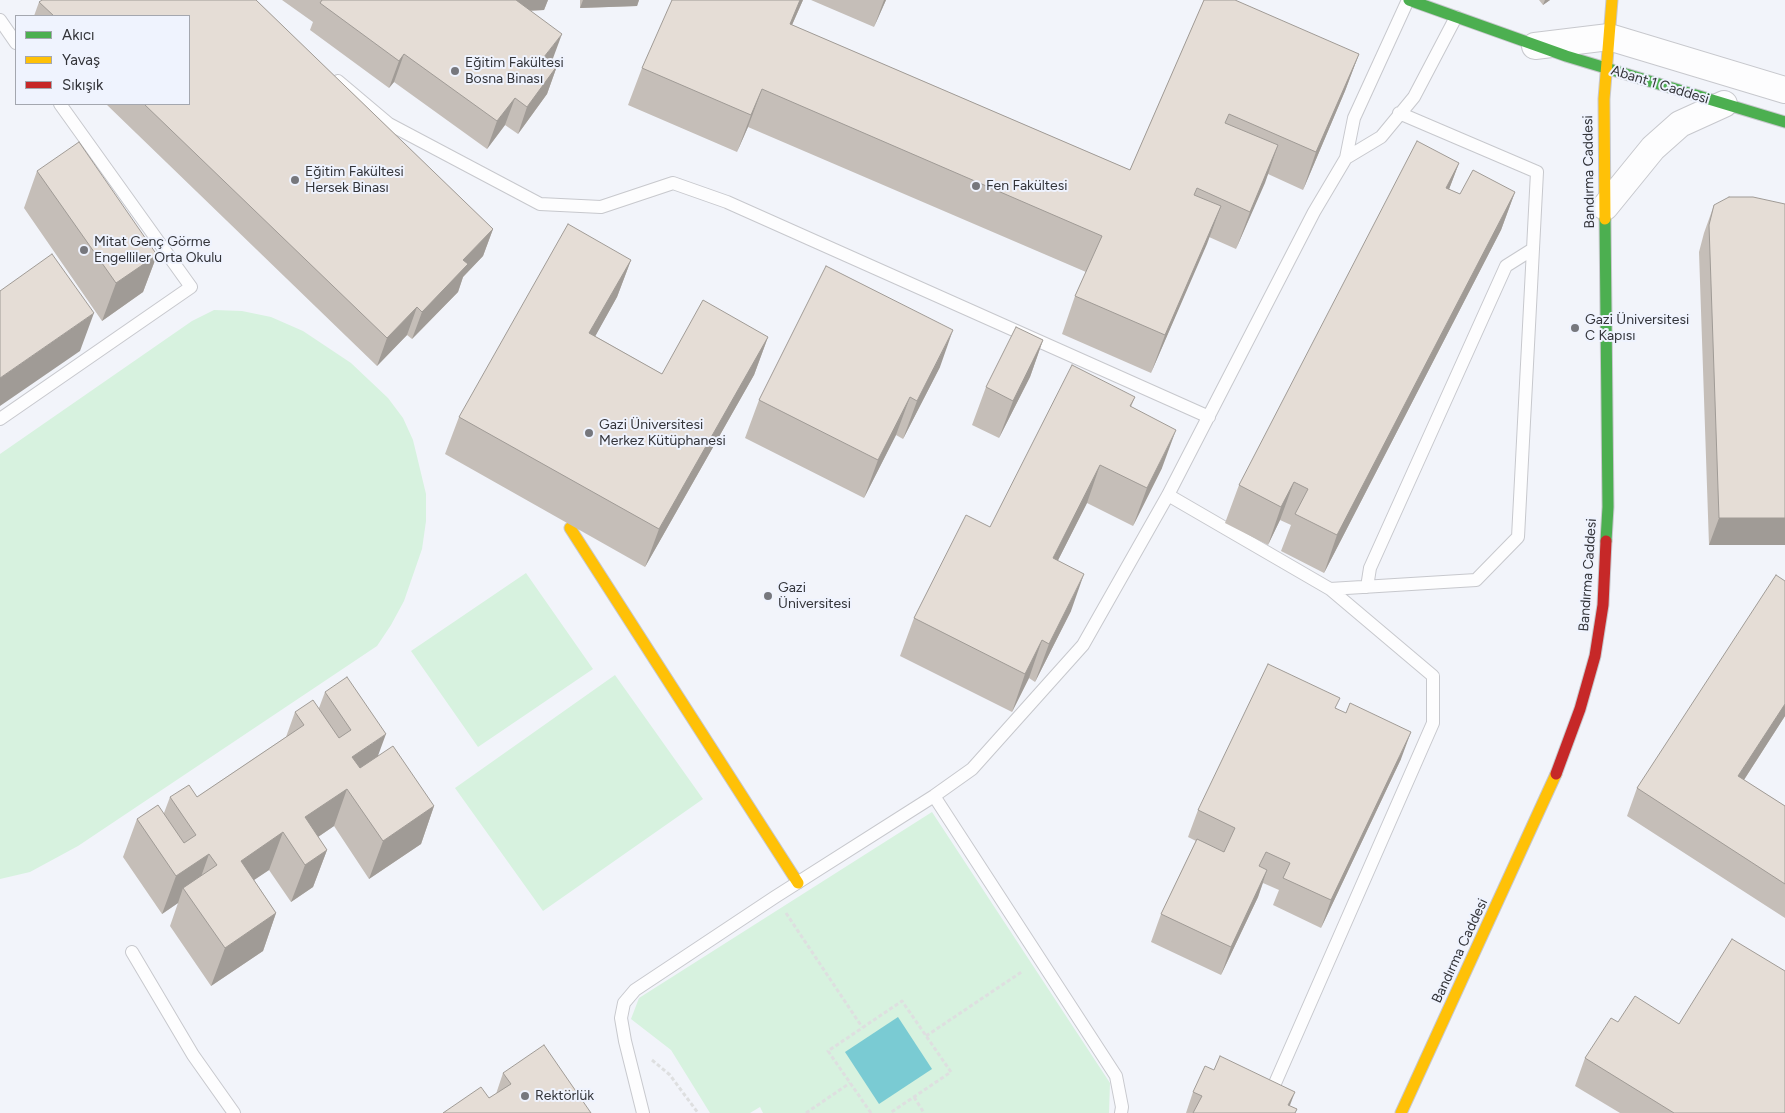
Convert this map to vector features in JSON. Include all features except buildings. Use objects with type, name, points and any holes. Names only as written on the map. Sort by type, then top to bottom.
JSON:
[{"type":"main road","name":"Abant 1 Caddesi","points":[[1409,0],[1535,46],[1785,122]]},
{"type":"main road","name":"Bandırma Caddesi","points":[[1401,1113],[1554,781],[1580,709],[1595,656],[1603,604],[1608,507],[1604,99],[1612,0]]},
{"type":"main road","points":[[570,528],[798,883]]},
{"type":"street","name":"Abant 1 Caddesi","points":[[1535,46],[1609,37],[1785,90]]},
{"type":"street","points":[[1605,207],[1653,148],[1680,124],[1724,104]]},
{"type":"lane","points":[[643,1113],[621,1018],[624,1003],[635,990],[775,897],[934,796],[972,769],[1083,645],[1168,495],[1314,212],[1346,158],[1354,118],[1409,0]]},
{"type":"lane","points":[[1346,158],[1381,137],[1414,97],[1456,17]]},
{"type":"lane","points":[[0,20],[15,42]]},
{"type":"lane","points":[[330,74],[389,124],[540,204],[601,207],[673,183],[727,202],[1209,417]]},
{"type":"lane","points":[[0,419],[191,287],[61,105]]},
{"type":"lane","points":[[1330,589],[1476,580],[1518,537],[1537,172],[1399,113]]},
{"type":"lane","points":[[1368,587],[1370,568],[1506,266],[1533,249]]},
{"type":"lane","points":[[1168,495],[1330,589],[1433,676],[1433,723],[1266,1102]]},
{"type":"lane","points":[[934,796],[1116,1076],[1122,1107],[1120,1113]]},
{"type":"lane","points":[[132,952],[193,1055],[234,1113]]},
{"type":"path","points":[[775,897],[862,1027]]},
{"type":"path","points":[[926,1036],[1040,960]]},
{"type":"path","points":[[871,1113],[828,1051],[902,1001],[951,1072],[890,1113]]},
{"type":"path","points":[[625,1041],[670,1075],[698,1113]]},
{"type":"path","points":[[806,1113],[850,1083]]},
{"type":"path","points":[[914,1097],[924,1113]]},
{"type":"green space","points":[[214,310],[242,311],[271,317],[303,331],[351,363],[388,398],[403,418],[413,440],[426,494],[426,521],[422,549],[404,601],[377,646],[78,846],[30,872],[0,879],[0,454],[192,321]]},
{"type":"green space","points":[[526,573],[593,669],[478,747],[411,651]]},
{"type":"green space","points":[[615,675],[703,799],[543,911],[455,788]]},
{"type":"green space","points":[[932,812],[1110,1083],[1109,1113],[763,1113],[760,1107],[750,1113],[710,1113],[671,1050],[631,1019],[639,998]]},
{"type":"water","points":[[898,1017],[932,1069],[879,1104],[845,1052]]},
{"type":"traffic: fast","points":[[1409,0],[1566,56],[1785,122]]},
{"type":"traffic: fast","points":[[1605,219],[1608,507],[1606,541]]},
{"type":"traffic: slow","points":[[1605,219],[1604,99],[1612,0]]},
{"type":"traffic: slow","points":[[570,528],[798,883]]},
{"type":"traffic: slow","points":[[1401,1113],[1556,774]]},
{"type":"traffic: jam","points":[[1556,774],[1580,709],[1595,656],[1603,605],[1606,541]]},
{"type":"place","name":"Eğitim Fakültesi Bosna Binası","points":[[455,71]]},
{"type":"place","name":"Eğitim Fakültesi Hersek Binası","points":[[295,180]]},
{"type":"place","name":"Fen Fakültesi","points":[[976,186]]},
{"type":"place","name":"Mitat Genç Görme Engelliler Orta Okulu","points":[[84,250]]},
{"type":"place","name":"Gazi Üniversitesi C Kapısı","points":[[1575,328]]},
{"type":"place","name":"Gazi Üniversitesi Merkez Kütüphanesi","points":[[589,433]]},
{"type":"place","name":"Gazi Üniversitesi","points":[[768,596]]},
{"type":"place","name":"Rektörlük","points":[[525,1096]]}]
